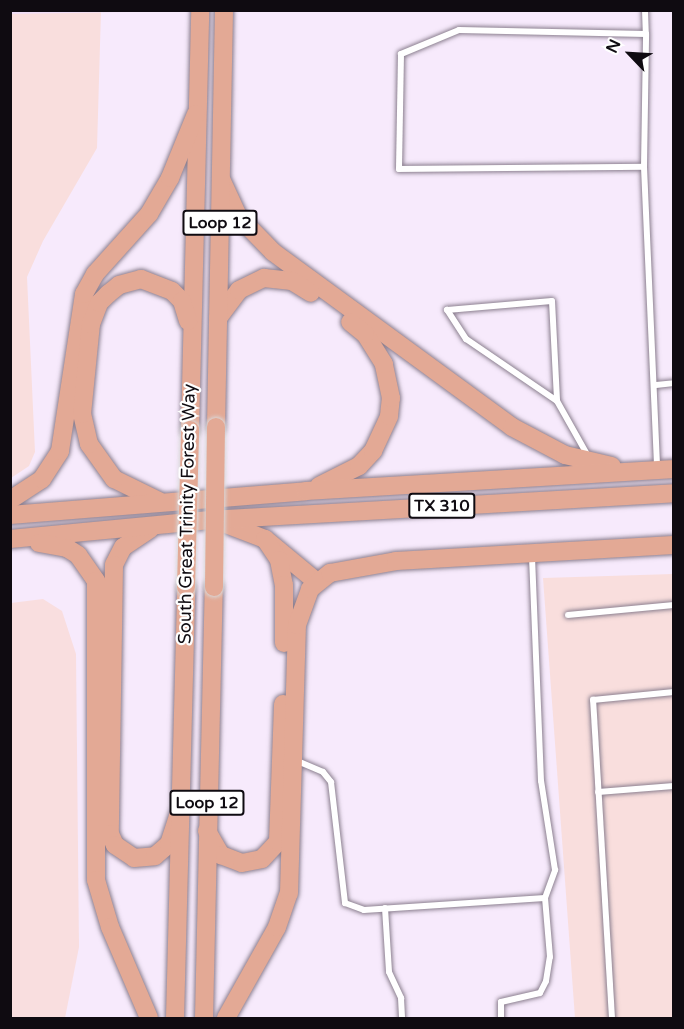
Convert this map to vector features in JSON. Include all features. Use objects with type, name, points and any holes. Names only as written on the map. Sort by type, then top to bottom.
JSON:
[{"type":"main road","name":"South Great Trinity Forest Way","points":[[175,1018],[190,430],[190,326],[200,15]]},
{"type":"main road","name":"South Great Trinity Forest Way","points":[[204,1018],[224,15]]},
{"type":"main road","points":[[10,500],[42,479],[60,451],[87,288],[95,274],[149,214],[170,178],[196,114]]},
{"type":"main road","points":[[221,179],[238,216],[273,252],[512,427],[565,455],[591,462],[661,470]]},
{"type":"main road","points":[[218,319],[226,304],[252,282],[264,278],[292,281],[365,334],[384,364],[390,388],[389,416],[373,451],[359,466],[306,491]]},
{"type":"main road","points":[[167,503],[141,495],[114,479],[88,444],[82,414],[92,324],[99,303],[108,294],[119,285],[141,279],[172,291],[182,302],[190,326]]},
{"type":"main road","name":"TX 310","points":[[10,515],[306,491],[661,470]]},
{"type":"main road","name":"TX 310","points":[[12,539],[210,520],[674,493]]},
{"type":"main road","points":[[210,520],[265,539],[313,578]]},
{"type":"main road","points":[[155,526],[131,539],[114,565],[110,834],[115,845],[134,858],[155,856],[169,844],[180,810]]},
{"type":"main road","points":[[12,539],[67,548],[90,567],[96,581],[96,880],[110,927],[149,1018]]},
{"type":"main road","points":[[207,830],[221,855],[242,863],[262,859],[278,842],[285,613],[279,560],[265,539]]},
{"type":"main road","points":[[285,613],[294,592],[313,578],[346,569],[396,561],[674,545]]},
{"type":"main road","points":[[226,1018],[277,927],[290,893],[297,625],[313,578]]},
{"type":"lane","points":[[645,10],[644,167],[661,470]]},
{"type":"lane","points":[[644,167],[399,169],[401,54],[459,30],[646,34]]},
{"type":"lane","points":[[557,401],[466,339],[447,310],[552,301],[557,401],[591,462]]},
{"type":"lane","points":[[656,385],[674,383]]},
{"type":"lane","points":[[501,1018],[501,1002],[540,993],[546,981],[550,957],[545,898],[555,870],[541,781],[532,553]]},
{"type":"lane","points":[[568,615],[674,605]]},
{"type":"lane","points":[[612,1018],[592,700],[674,692]]},
{"type":"lane","points":[[295,760],[323,772],[331,782],[345,903],[364,910],[545,898]]},
{"type":"lane","points":[[598,792],[674,786]]},
{"type":"lane","points":[[385,909],[389,972],[401,999],[402,1018]]},
{"type":"shaded area","points":[[11,10],[130,12],[10,14]]},
{"type":"shaded area","points":[[11,11],[101,11],[97,148],[43,241],[27,277],[35,452],[29,466],[11,478]]},
{"type":"shaded area","points":[[673,574],[673,1018],[575,1018],[543,578]]},
{"type":"shaded area","points":[[43,599],[62,611],[76,654],[79,947],[65,1018],[11,1018],[11,603]]}]
